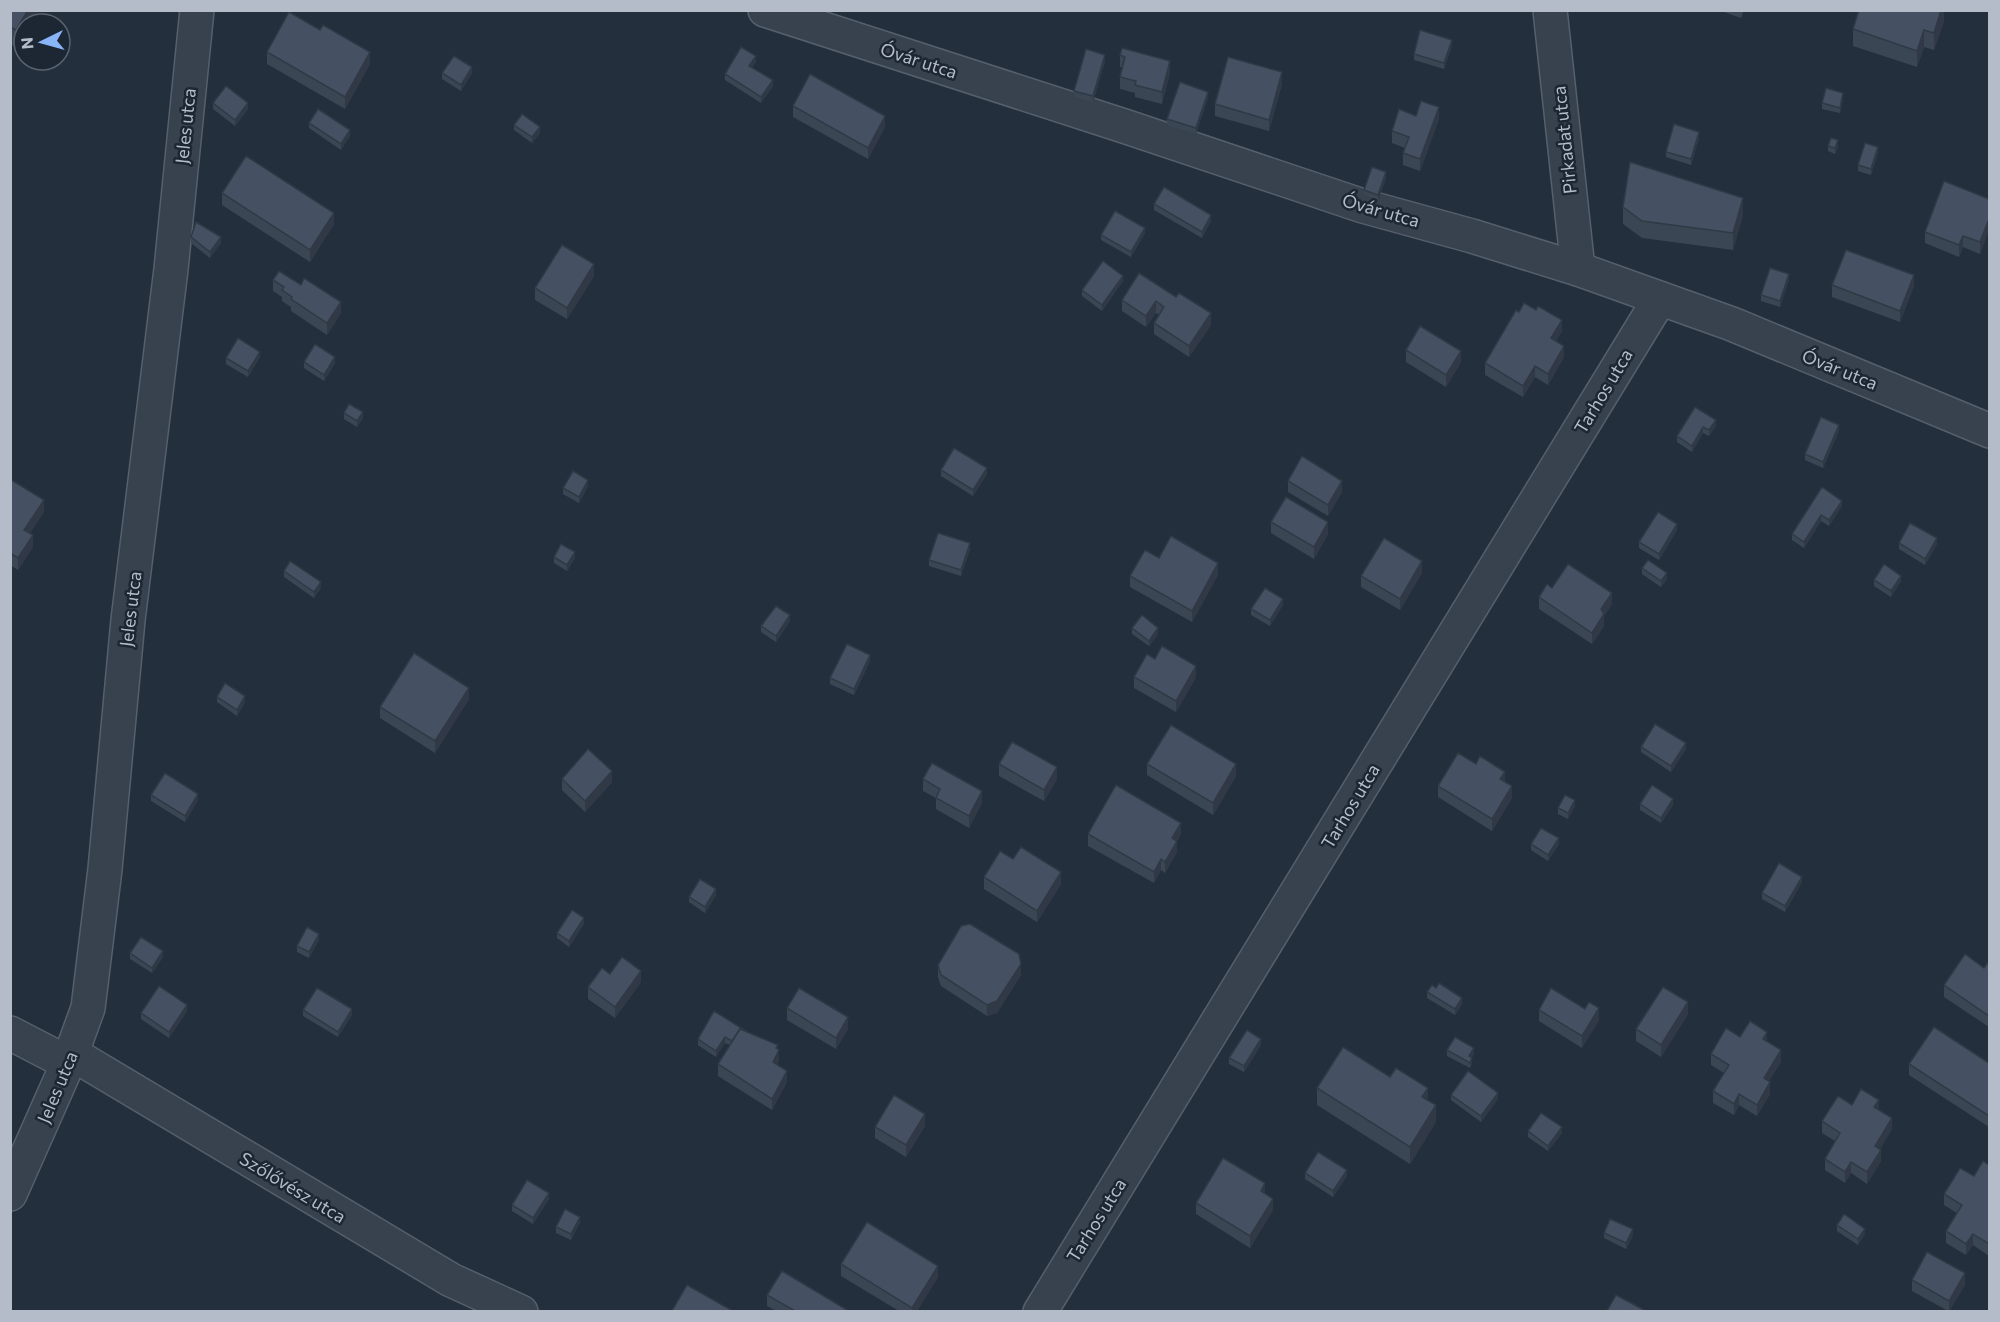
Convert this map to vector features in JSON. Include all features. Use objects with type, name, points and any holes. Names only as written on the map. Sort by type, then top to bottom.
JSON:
[{"type":"street","name":"Jeles utca","points":[[10,1194],[70,1058],[88,1008],[104,880],[128,621],[171,269],[197,10]]},
{"type":"street","name":"Óvár utca","points":[[765,10],[1124,126],[1363,207],[1472,236],[1578,269],[1659,300],[1732,324],[1989,431]]},
{"type":"street","name":"Pirkadat utca","points":[[1550,10],[1578,269]]},
{"type":"street","name":"Tarhos utca","points":[[1040,1311],[1659,300]]},
{"type":"street","name":"Szőlővész utca","points":[[10,1033],[70,1058],[432,1269],[521,1311]]},
{"type":"building","points":[[10,10],[28,10],[27,12],[12,12],[12,28],[10,27]]},
{"type":"building","points":[[1859,10],[1941,10],[1934,33],[1924,30],[1917,51],[1853,29]]},
{"type":"building","points":[[289,12],[320,30],[323,25],[370,52],[345,97],[267,52]]},
{"type":"building","points":[[1420,30],[1452,40],[1444,63],[1414,54]]},
{"type":"building","points":[[741,47],[756,56],[749,66],[773,80],[761,97],[725,74]]},
{"type":"building","points":[[1122,48],[1170,61],[1162,92],[1135,85],[1136,81],[1120,77],[1125,57],[1120,55]]},
{"type":"building","points":[[1086,49],[1105,55],[1093,96],[1074,91]]},
{"type":"building","points":[[454,56],[472,67],[461,85],[442,73]]},
{"type":"building","points":[[1228,57],[1282,72],[1269,120],[1215,104]]},
{"type":"building","points":[[810,74],[885,116],[868,148],[793,106]]},
{"type":"building","points":[[1180,82],[1208,92],[1196,128],[1167,119]]},
{"type":"building","points":[[226,86],[248,103],[235,120],[213,103]]},
{"type":"building","points":[[1826,88],[1843,93],[1840,108],[1822,103]]},
{"type":"building","points":[[1421,101],[1439,107],[1420,159],[1403,153],[1409,137],[1392,131],[1399,109],[1416,116]]},
{"type":"building","points":[[318,109],[350,130],[341,144],[309,123]]},
{"type":"building","points":[[522,114],[540,127],[532,137],[514,125]]},
{"type":"building","points":[[1674,124],[1699,132],[1691,159],[1666,152]]},
{"type":"building","points":[[1831,138],[1838,140],[1835,148],[1828,146]]},
{"type":"building","points":[[1865,143],[1878,147],[1871,169],[1858,165]]},
{"type":"building","points":[[246,156],[334,213],[310,250],[222,193]]},
{"type":"building","points":[[1630,162],[1743,198],[1733,233],[1642,221],[1623,207]]},
{"type":"building","points":[[1372,167],[1386,172],[1378,195],[1364,190]]},
{"type":"building","points":[[1944,181],[1989,199],[1989,219],[1980,242],[1963,236],[1959,245],[1925,232]]},
{"type":"building","points":[[1164,187],[1211,215],[1202,232],[1154,204]]},
{"type":"building","points":[[1115,211],[1145,228],[1131,252],[1101,235]]},
{"type":"building","points":[[196,222],[221,237],[210,252],[191,237]]},
{"type":"building","points":[[562,245],[594,264],[567,308],[535,288]]},
{"type":"building","points":[[1846,250],[1914,275],[1900,311],[1832,285]]},
{"type":"building","points":[[1103,261],[1123,276],[1102,305],[1082,290]]},
{"type":"building","points":[[1770,268],[1789,274],[1780,301],[1761,295]]},
{"type":"building","points":[[279,271],[301,285],[304,278],[341,302],[327,323],[291,299],[292,297],[282,290],[284,287],[273,280]]},
{"type":"building","points":[[1139,273],[1176,297],[1179,293],[1211,313],[1189,346],[1154,323],[1164,307],[1156,301],[1146,316],[1122,300]]},
{"type":"building","points":[[1524,303],[1536,310],[1538,306],[1562,320],[1551,338],[1564,346],[1548,374],[1535,366],[1523,386],[1485,363],[1516,310],[1519,312]]},
{"type":"building","points":[[1420,326],[1461,351],[1446,375],[1406,350]]},
{"type":"building","points":[[238,338],[260,352],[248,371],[226,358]]},
{"type":"building","points":[[315,344],[335,357],[324,375],[304,362]]},
{"type":"building","points":[[349,404],[363,412],[357,421],[344,413]]},
{"type":"building","points":[[1695,407],[1716,420],[1709,430],[1703,427],[1692,446],[1677,436]]},
{"type":"building","points":[[1821,417],[1839,425],[1823,462],[1805,454]]},
{"type":"building","points":[[954,448],[987,468],[973,490],[941,470]]},
{"type":"building","points":[[1302,456],[1342,481],[1328,505],[1288,481]]},
{"type":"building","points":[[573,471],[588,480],[579,497],[563,488]]},
{"type":"building","points":[[10,479],[44,500],[24,530],[33,535],[18,558],[10,553]]},
{"type":"building","points":[[1822,487],[1842,501],[1829,520],[1821,515],[1804,542],[1792,534]]},
{"type":"building","points":[[1286,497],[1328,522],[1314,547],[1271,522]]},
{"type":"building","points":[[1658,512],[1677,524],[1659,554],[1639,542]]},
{"type":"building","points":[[1910,523],[1937,538],[1925,559],[1899,543]]},
{"type":"building","points":[[938,533],[970,543],[961,570],[929,560]]},
{"type":"building","points":[[1171,536],[1218,563],[1192,611],[1130,576],[1145,550],[1159,558]]},
{"type":"building","points":[[1384,538],[1422,561],[1400,599],[1361,576]]},
{"type":"building","points":[[561,544],[575,552],[567,565],[554,557]]},
{"type":"building","points":[[1648,560],[1667,573],[1661,581],[1642,568]]},
{"type":"building","points":[[290,561],[321,582],[314,592],[284,571]]},
{"type":"building","points":[[1568,564],[1612,593],[1601,609],[1604,614],[1592,633],[1539,597],[1547,584],[1552,588]]},
{"type":"building","points":[[1884,564],[1901,576],[1891,591],[1874,580]]},
{"type":"building","points":[[1265,588],[1283,599],[1270,620],[1251,609]]},
{"type":"building","points":[[776,606],[790,615],[776,636],[761,626]]},
{"type":"building","points":[[1142,615],[1158,628],[1149,641],[1132,628]]},
{"type":"building","points":[[847,644],[870,655],[854,689],[830,678]]},
{"type":"building","points":[[1162,646],[1196,666],[1176,701],[1134,677],[1147,654],[1155,659]]},
{"type":"building","points":[[414,653],[469,688],[435,741],[380,707]]},
{"type":"building","points":[[225,683],[245,696],[237,710],[217,697]]},
{"type":"building","points":[[1655,724],[1686,743],[1671,766],[1641,747]]},
{"type":"building","points":[[1171,725],[1236,764],[1213,803],[1147,764]]},
{"type":"building","points":[[1012,742],[1057,767],[1044,790],[999,764]]},
{"type":"building","points":[[588,749],[612,771],[585,801],[562,779]]},
{"type":"building","points":[[1458,753],[1476,764],[1480,756],[1505,772],[1500,779],[1512,786],[1492,819],[1438,786]]},
{"type":"building","points":[[932,763],[982,791],[969,816],[936,798],[940,789],[923,779]]},
{"type":"building","points":[[165,773],[198,794],[185,816],[151,795]]},
{"type":"building","points":[[1116,785],[1181,823],[1172,838],[1177,841],[1165,862],[1161,859],[1154,872],[1088,834]]},
{"type":"building","points":[[1652,785],[1673,799],[1661,818],[1640,804]]},
{"type":"building","points":[[1565,795],[1575,800],[1568,813],[1558,808]]},
{"type":"building","points":[[1541,828],[1559,838],[1548,855],[1531,844]]},
{"type":"building","points":[[1021,847],[1061,872],[1037,911],[984,877],[1000,851],[1013,859]]},
{"type":"building","points":[[1779,863],[1802,877],[1785,906],[1762,893]]},
{"type":"building","points":[[700,879],[716,889],[705,907],[689,897]]},
{"type":"building","points":[[572,910],[584,918],[569,941],[557,933]]},
{"type":"building","points":[[970,924],[1019,954],[1021,964],[997,1001],[987,1005],[941,975],[938,965],[961,926]]},
{"type":"building","points":[[307,927],[319,934],[309,952],[297,946]]},
{"type":"building","points":[[141,937],[163,951],[152,968],[130,953]]},
{"type":"building","points":[[1965,954],[1984,968],[1989,961],[1989,1016],[1944,985]]},
{"type":"building","points":[[622,957],[641,971],[615,1007],[588,987],[602,968],[610,974]]},
{"type":"building","points":[[1439,983],[1462,998],[1455,1009],[1427,992],[1432,985],[1436,988]]},
{"type":"building","points":[[159,986],[187,1005],[169,1032],[141,1013]]},
{"type":"building","points":[[1663,987],[1688,1002],[1661,1045],[1636,1029]]},
{"type":"building","points":[[317,988],[352,1009],[338,1032],[303,1010]]},
{"type":"building","points":[[799,988],[848,1017],[836,1038],[787,1008]]},
{"type":"building","points":[[1551,988],[1585,1009],[1589,1002],[1599,1008],[1582,1036],[1539,1010]]},
{"type":"building","points":[[714,1011],[746,1031],[740,1029],[732,1041],[725,1037],[716,1051],[698,1039]]},
{"type":"building","points":[[1750,1021],[1767,1032],[1763,1039],[1781,1050],[1764,1078],[1770,1082],[1757,1105],[1739,1094],[1734,1104],[1713,1091],[1729,1065],[1711,1054],[1726,1028],[1740,1037]]},
{"type":"building","points":[[1934,1027],[1989,1063],[1989,1116],[1909,1064]]},
{"type":"building","points":[[740,1029],[778,1045],[776,1048],[779,1050],[773,1062],[787,1071],[772,1099],[718,1064]]},
{"type":"building","points":[[1247,1030],[1261,1039],[1244,1066],[1229,1058]]},
{"type":"building","points":[[1455,1037],[1474,1048],[1469,1056],[1472,1058],[1470,1063],[1447,1050]]},
{"type":"building","points":[[1343,1047],[1390,1077],[1396,1068],[1428,1088],[1422,1097],[1436,1105],[1410,1147],[1317,1088]]},
{"type":"building","points":[[1468,1071],[1498,1093],[1481,1116],[1451,1095]]},
{"type":"building","points":[[1861,1089],[1879,1100],[1874,1107],[1892,1118],[1875,1146],[1881,1150],[1867,1172],[1851,1162],[1845,1172],[1825,1159],[1840,1133],[1822,1121],[1838,1096],[1852,1105]]},
{"type":"building","points":[[894,1095],[925,1114],[906,1145],[875,1127]]},
{"type":"building","points":[[1541,1113],[1562,1127],[1548,1146],[1528,1131]]},
{"type":"building","points":[[1318,1152],[1347,1170],[1333,1191],[1305,1173]]},
{"type":"building","points":[[1223,1158],[1265,1183],[1261,1191],[1273,1199],[1250,1236],[1196,1203]]},
{"type":"building","points":[[1983,1161],[1989,1165],[1989,1244],[1973,1234],[1966,1244],[1946,1231],[1962,1205],[1944,1194],[1960,1168],[1974,1176]]},
{"type":"building","points":[[527,1180],[549,1193],[533,1218],[512,1205]]},
{"type":"building","points":[[565,1209],[580,1217],[571,1234],[556,1227]]},
{"type":"building","points":[[1844,1214],[1865,1229],[1858,1239],[1837,1225]]},
{"type":"building","points":[[1610,1219],[1633,1229],[1626,1243],[1604,1233]]},
{"type":"building","points":[[867,1222],[938,1266],[912,1308],[841,1264]]},
{"type":"building","points":[[1927,1252],[1965,1273],[1949,1301],[1912,1280]]},
{"type":"building","points":[[782,1271],[849,1311],[795,1311],[767,1295]]},
{"type":"building","points":[[687,1285],[733,1311],[672,1311]]},
{"type":"building","points":[[1616,1295],[1646,1311],[1607,1311]]}]
